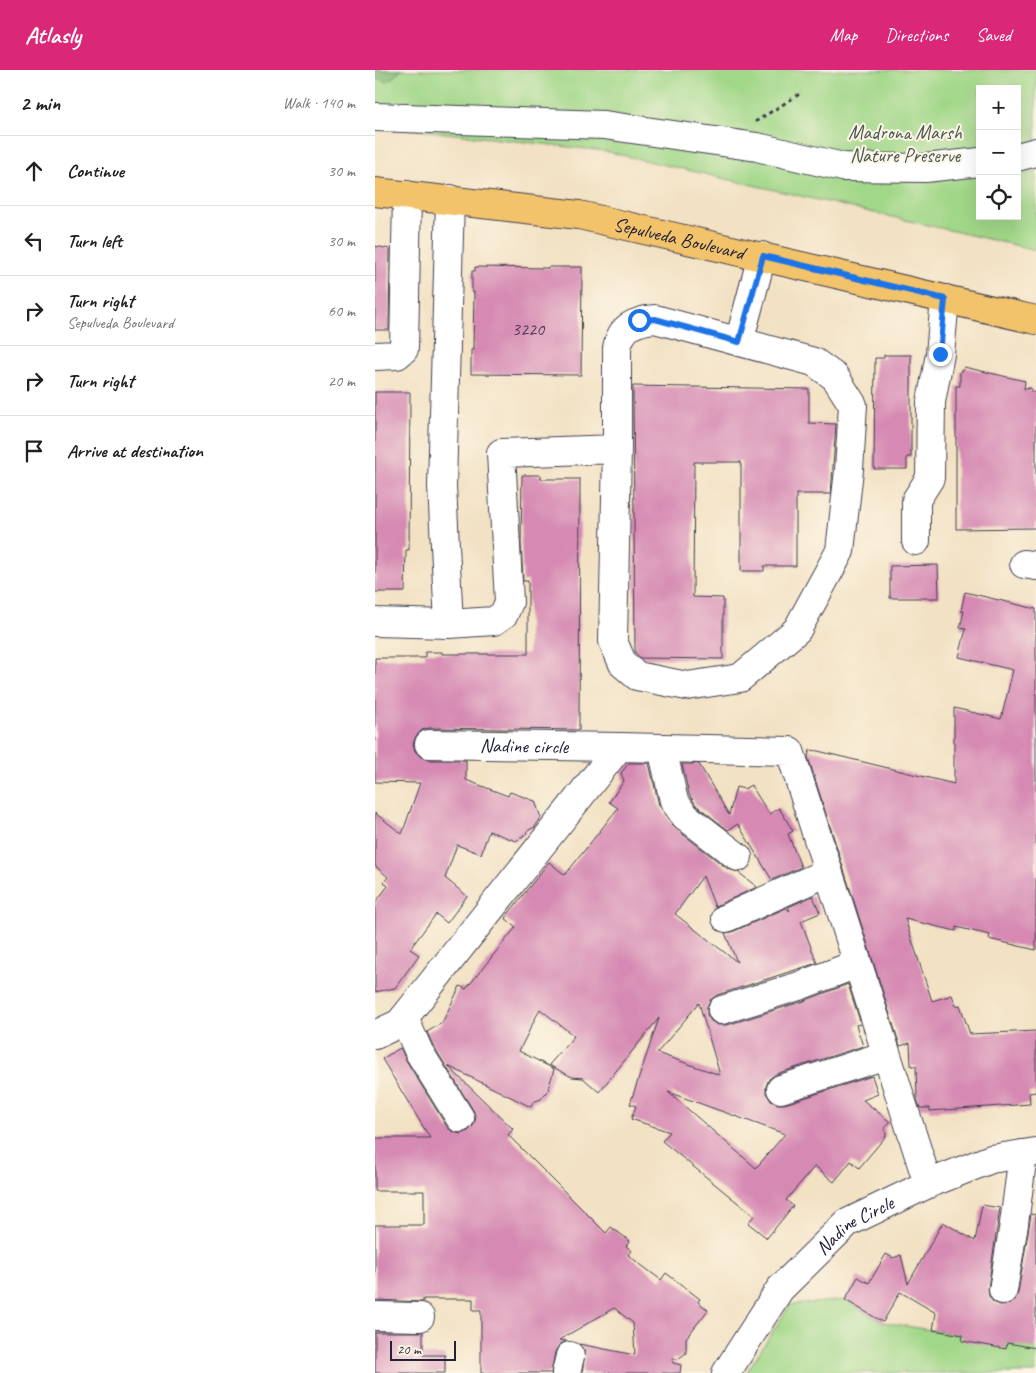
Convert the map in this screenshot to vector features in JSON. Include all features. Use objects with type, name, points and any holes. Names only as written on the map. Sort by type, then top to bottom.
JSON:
[{"type":"main road","name":"Sepulveda Boulevard","points":[[375,192],[579,215],[1036,320]]},
{"type":"street","points":[[375,117],[604,125],[757,147],[843,167],[925,168],[976,162]]},
{"type":"street","points":[[1021,156],[1036,152]]},
{"type":"street","points":[[375,356],[397,355],[404,349],[407,195]]},
{"type":"street","points":[[449,624],[442,486],[450,199]]},
{"type":"street","points":[[739,342],[763,256]]},
{"type":"street","points":[[916,541],[916,500],[930,478],[931,402],[940,354],[945,299]]},
{"type":"street","points":[[655,319],[814,362],[835,377],[853,405],[849,470],[840,551],[797,630],[740,678],[687,686],[637,676],[623,664],[613,641],[617,449],[618,338],[625,329],[639,320],[655,319]]},
{"type":"street","points":[[375,622],[449,624],[494,621],[504,614],[509,602],[501,452],[617,449]]},
{"type":"street","name":"Nadine circle","points":[[429,744],[790,751],[828,872]]},
{"type":"street","points":[[375,1035],[400,1023],[619,747]]},
{"type":"street","points":[[662,748],[674,801],[685,816],[738,857]]},
{"type":"street","points":[[727,918],[828,872],[927,1184]]},
{"type":"street","points":[[722,1010],[799,986],[857,964]]},
{"type":"street","points":[[404,1018],[419,1052],[460,1118]]},
{"type":"street","points":[[781,1089],[886,1055]]},
{"type":"street","points":[[1003,1290],[1029,1153]]},
{"type":"street","name":"Nadine Circle","points":[[726,1373],[780,1289],[847,1223],[927,1184],[991,1159],[1029,1153]]},
{"type":"street","points":[[375,1316],[420,1317]]},
{"type":"path","points":[[754,123],[801,93]]},
{"type":"green space","name":"Madrona Marsh Nature Preserve","points":[[375,70],[1036,70],[1036,250],[604,151],[375,125]]},
{"type":"green space","points":[[375,70],[402,70],[387,82],[375,78]]},
{"type":"green space","points":[[845,1300],[883,1322],[1036,1348],[1036,1373],[746,1373],[790,1305]]},
{"type":"building","points":[[375,246],[390,249],[389,330],[375,330]]},
{"type":"building","points":[[475,267],[582,267],[581,375],[471,374],[474,292],[472,292],[472,271],[475,271]]},
{"type":"building","points":[[884,355],[911,355],[911,457],[907,457],[907,469],[874,469],[875,358],[884,358]]},
{"type":"building","points":[[964,367],[1025,381],[1024,389],[1031,388],[1031,392],[1036,392],[1036,528],[956,529],[956,386],[960,386],[960,371],[963,371]]},
{"type":"building","points":[[633,386],[809,389],[809,423],[836,424],[831,494],[796,494],[796,566],[764,566],[764,571],[741,571],[741,462],[694,462],[693,597],[723,598],[723,659],[640,658],[635,652]]},
{"type":"building","points":[[375,392],[410,392],[409,550],[406,550],[405,592],[375,592]]},
{"type":"building","points":[[522,475],[541,475],[541,479],[580,479],[579,730],[429,728],[422,730],[416,736],[413,744],[415,751],[421,757],[429,760],[466,760],[466,780],[508,796],[510,792],[535,801],[541,818],[535,827],[527,831],[526,834],[516,841],[489,831],[481,854],[457,845],[445,878],[467,896],[447,923],[436,914],[410,949],[419,955],[395,988],[375,992],[375,903],[388,886],[384,882],[388,877],[375,866],[375,813],[402,834],[420,783],[375,782],[375,658],[425,658],[425,652],[442,652],[442,654],[528,654],[528,581],[523,581],[521,543]]},
{"type":"building","points":[[938,565],[939,598],[890,598],[890,566]]},
{"type":"building","points":[[965,592],[1036,609],[1036,950],[989,939],[990,935],[956,927],[956,931],[905,919],[932,1001],[952,995],[956,1006],[960,1005],[970,1034],[1036,1031],[1036,1092],[1029,1093],[1030,1104],[930,1111],[930,1108],[920,1108],[917,1099],[916,1066],[911,1066],[910,1043],[900,1046],[808,757],[810,750],[818,751],[954,784],[954,708],[1001,719],[1013,670],[959,657],[966,629],[960,628],[964,611],[961,611]]},
{"type":"building","points":[[629,763],[649,763],[659,805],[675,828],[728,869],[738,872],[757,887],[715,907],[703,876],[675,914],[737,962],[725,933],[732,932],[786,908],[790,911],[788,907],[813,896],[820,913],[801,921],[817,963],[717,995],[710,1000],[707,1007],[707,1015],[711,1021],[718,1025],[727,1025],[804,1001],[848,984],[861,1024],[856,1025],[863,1046],[776,1074],[769,1079],[766,1086],[766,1093],[771,1101],[785,1104],[872,1076],[878,1094],[863,1100],[890,1122],[885,1128],[886,1136],[859,1168],[851,1161],[834,1182],[815,1166],[786,1200],[793,1206],[767,1238],[748,1223],[754,1216],[662,1141],[670,1132],[631,1119],[636,1106],[630,1104],[659,1018],[599,1092],[583,1078],[572,1077],[549,1065],[574,1036],[540,1009],[519,1051],[554,1069],[548,1090],[541,1099],[533,1102],[531,1107],[448,1066],[513,1129],[508,1135],[606,1233],[611,1227],[630,1241],[626,1246],[632,1251],[628,1255],[661,1280],[666,1273],[700,1299],[698,1302],[708,1310],[686,1338],[686,1353],[678,1359],[672,1359],[673,1363],[681,1365],[680,1373],[582,1373],[585,1352],[579,1344],[635,1355],[633,1323],[614,1308],[559,1340],[566,1341],[559,1345],[555,1352],[551,1373],[481,1373],[481,1310],[473,1310],[473,1299],[423,1299],[423,1302],[375,1300],[375,1225],[424,1225],[424,1191],[375,1191],[375,1138],[430,1138],[382,1059],[400,1048],[447,1127],[453,1132],[461,1134],[473,1126],[476,1118],[473,1110],[427,1032],[442,1023],[460,986],[466,989],[516,927],[505,918],[549,862],[565,875],[618,808],[609,802],[624,781],[621,773]],"holes":[[[699,1003],[720,1075],[657,1053]],[[668,1092],[785,1134],[756,1168]]]},
{"type":"building","points":[[682,764],[699,764],[729,815],[736,787],[744,789],[751,785],[769,814],[779,808],[793,831],[788,834],[801,867],[772,880],[738,824],[728,830],[696,805],[689,794]]},
{"type":"building","points":[[982,1205],[1000,1208],[988,1288],[989,1296],[993,1302],[1000,1305],[1009,1304],[1015,1300],[1018,1293],[1031,1214],[1036,1215],[1036,1348],[1007,1343],[1006,1349],[962,1341],[963,1335],[933,1330],[936,1313],[900,1292],[883,1322],[845,1300],[858,1277],[869,1283],[886,1254],[893,1258],[901,1255],[908,1284],[943,1222],[975,1241]]},
{"type":"building","points":[[375,1332],[423,1332],[423,1355],[445,1355],[445,1373],[375,1373]]},
{"type":"route","points":[[639,320],[655,319],[739,342],[763,256],[945,299],[940,354]]}]
